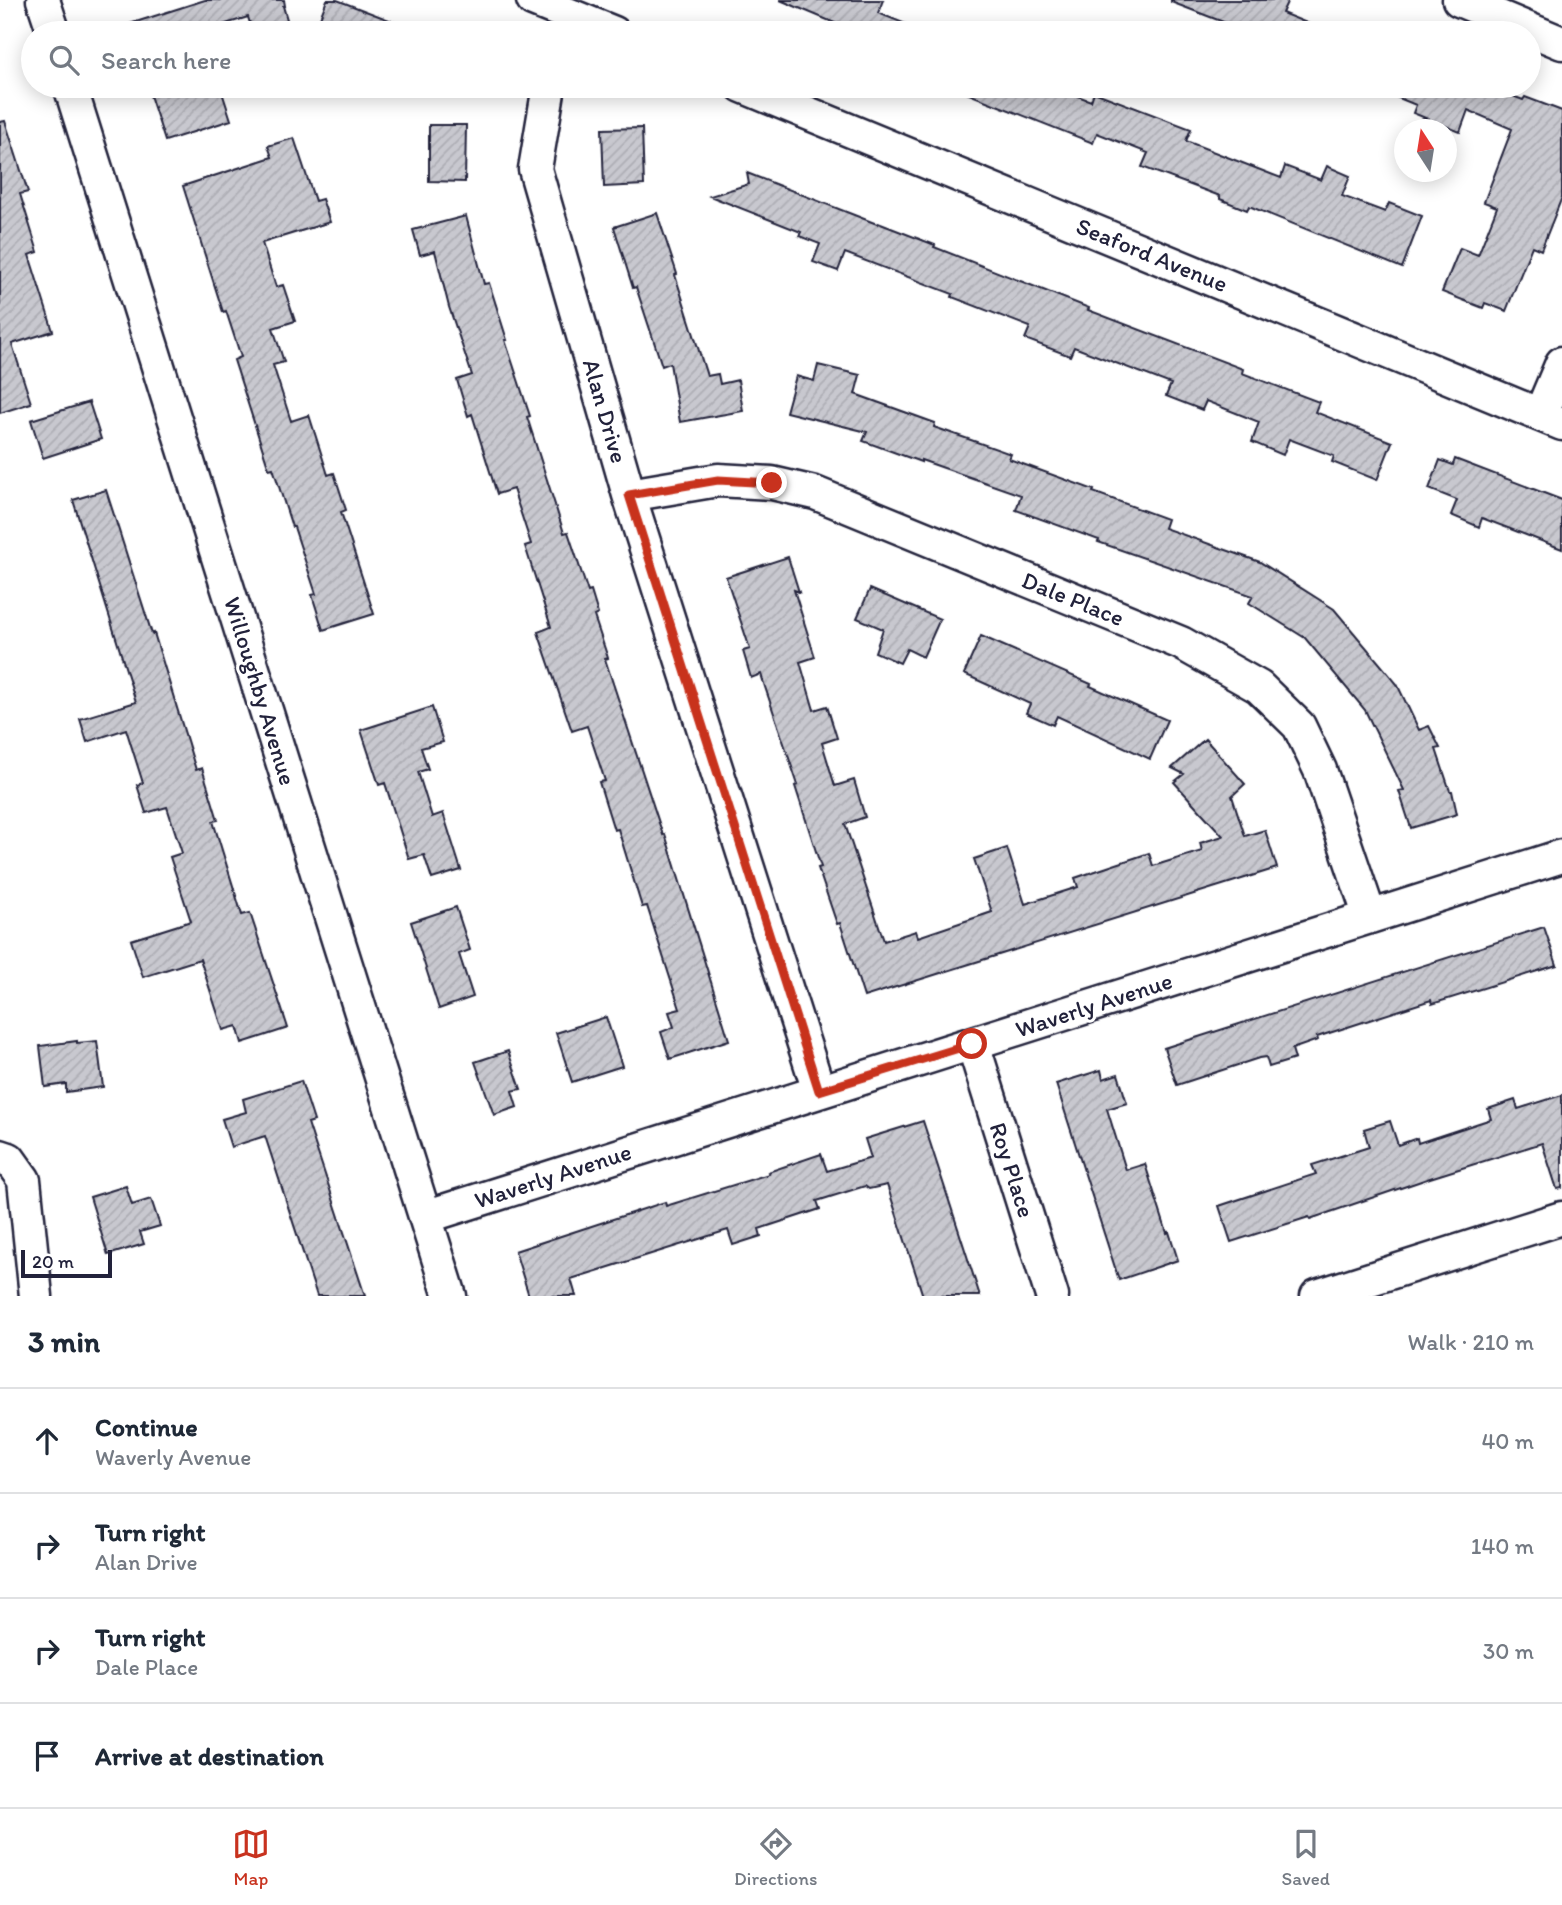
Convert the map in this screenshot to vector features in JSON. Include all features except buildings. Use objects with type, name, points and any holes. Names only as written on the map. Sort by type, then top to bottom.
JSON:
[{"type":"street","points":[[43,0],[50,21]]},
{"type":"street","points":[[1459,0],[1492,6],[1520,21]]},
{"type":"street","points":[[554,11],[581,21]]},
{"type":"street","points":[[1541,32],[1562,43]]},
{"type":"street","name":"Willoughby Avenue","points":[[74,98],[450,1296]]},
{"type":"street","name":"Alan Drive","points":[[547,98],[535,169],[629,495],[819,1091]]},
{"type":"street","name":"Seaford Avenue","points":[[771,98],[1551,419]]},
{"type":"street","points":[[1551,419],[1562,363]]},
{"type":"street","name":"Dale Place","points":[[629,495],[718,480],[772,483],[815,493],[1181,643],[1259,687],[1299,726],[1320,770],[1370,917]]},
{"type":"street","name":"Waverly Avenue","points":[[425,1217],[1562,856]]},
{"type":"street","name":"Roy Place","points":[[972,1044],[1052,1296]]},
{"type":"street","points":[[4,1157],[24,1180],[36,1296]]},
{"type":"street","points":[[1317,1296],[1562,1218]]},
{"type":"route","points":[[772,483],[718,480],[629,495],[819,1091],[972,1044]]}]
